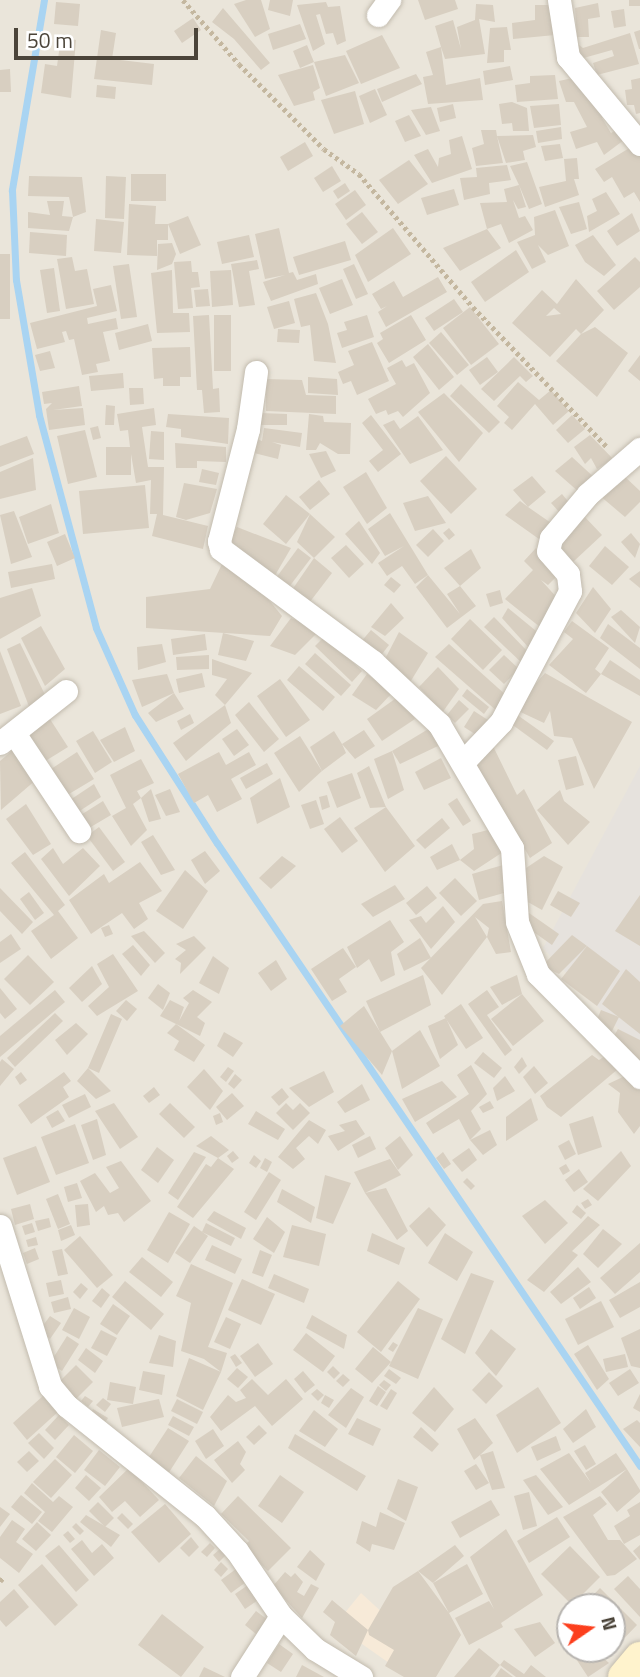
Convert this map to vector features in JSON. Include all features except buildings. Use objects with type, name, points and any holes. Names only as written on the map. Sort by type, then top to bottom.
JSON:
[{"type":"street","points":[[559,0],[568,57],[640,144]]},
{"type":"street","points":[[256,372],[248,429],[219,541],[221,549],[417,698],[463,762],[512,848],[517,922],[538,974],[640,1077]]},
{"type":"street","points":[[463,762],[501,722],[570,591],[568,574],[548,551],[551,537],[588,494],[640,449]]},
{"type":"street","points":[[66,691],[7,738],[79,831]]},
{"type":"street","points":[[0,1226],[50,1386],[67,1406],[205,1516],[237,1551],[281,1616],[315,1649],[361,1677]]},
{"type":"street","points":[[242,1677],[281,1616]]},
{"type":"street","points":[[624,1677],[640,1658]]},
{"type":"path","points":[[183,0],[239,64],[324,149],[359,174],[473,307],[594,429],[621,466]]},
{"type":"shaded area","points":[[0,0],[640,0],[640,1677],[0,1677]]},
{"type":"shaded area","points":[[640,766],[640,1052],[543,948]]},
{"type":"shaded area","points":[[361,1593],[397,1626],[409,1677],[335,1625]]},
{"type":"waterway","points":[[44,0],[12,190],[16,280],[39,415],[96,628],[135,715],[217,843],[640,1466]]}]
